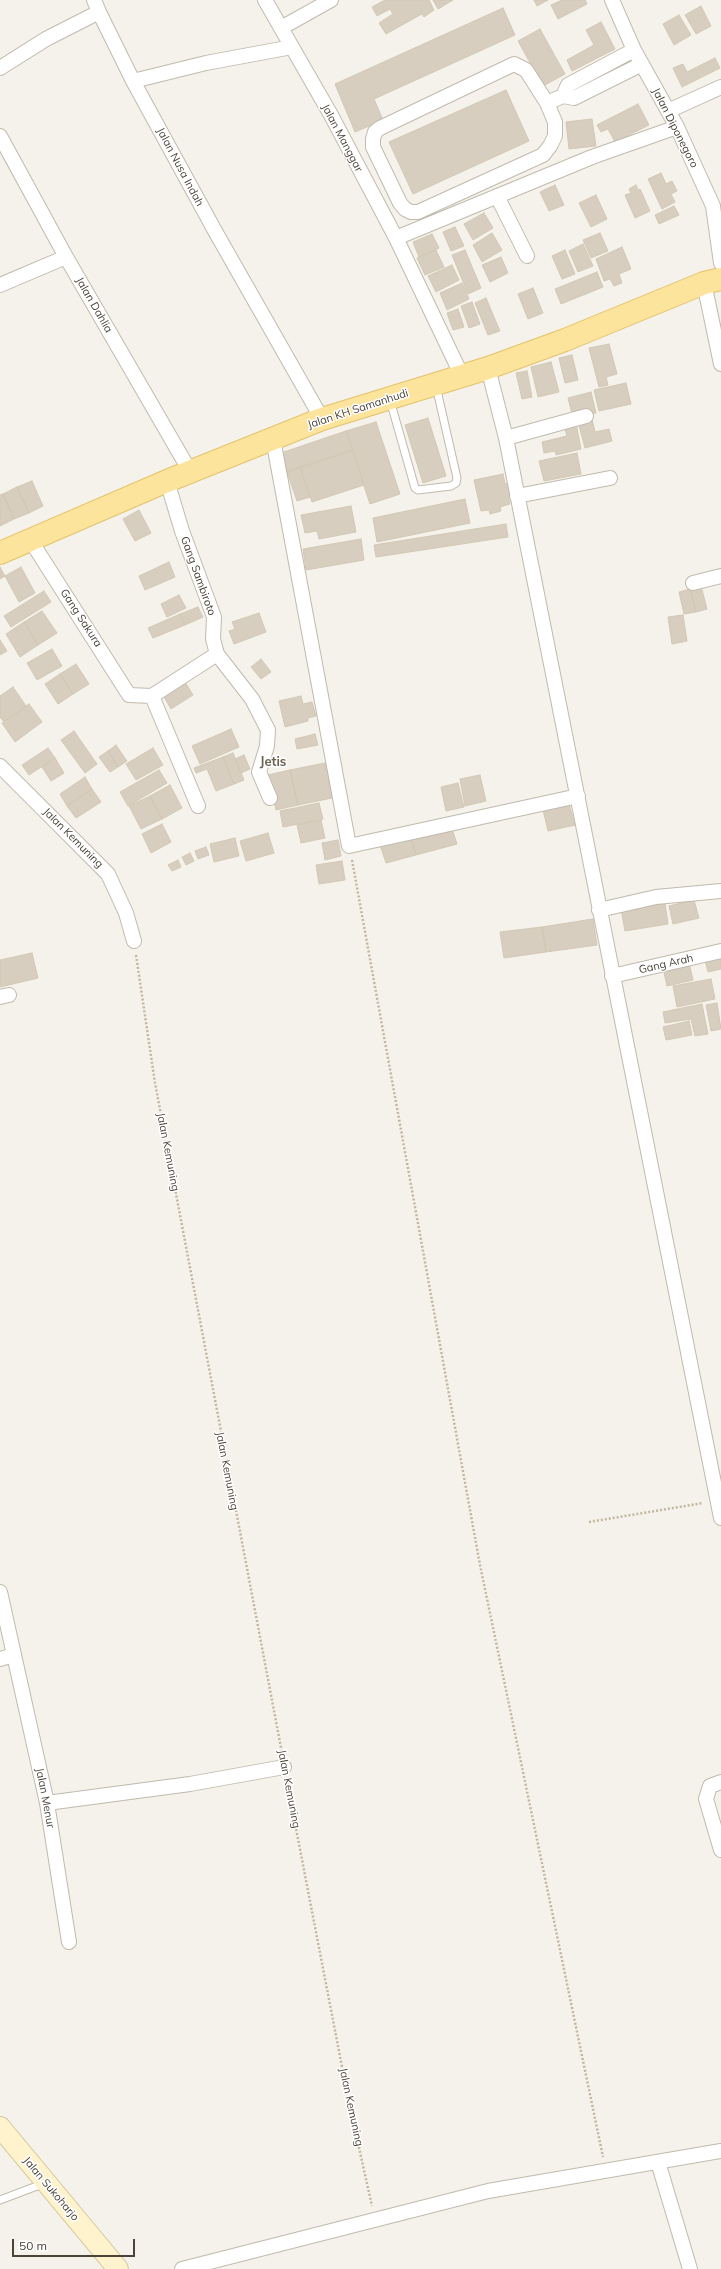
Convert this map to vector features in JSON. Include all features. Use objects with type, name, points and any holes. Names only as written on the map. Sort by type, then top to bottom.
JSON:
[{"type":"main road","name":"Jalan KH Samanhudi","points":[[1,549],[31,541],[167,481],[191,473],[322,419],[488,368],[565,340],[712,281]]},
{"type":"main road","name":"Jalan Sukoharjo","points":[[0,2127],[118,2269]]},
{"type":"street","name":"Jalan Manggar","points":[[265,0],[331,115],[396,238],[462,376]]},
{"type":"street","points":[[281,28],[331,0]]},
{"type":"street","name":"Jalan Diponegoro","points":[[612,0],[634,50],[677,127],[713,206],[721,263]]},
{"type":"street","name":"Jalan Nusa Indah","points":[[0,68],[96,6],[133,81],[215,231],[322,419]]},
{"type":"street","points":[[133,81],[206,62],[292,47]]},
{"type":"street","points":[[563,96],[568,85],[634,50]]},
{"type":"street","points":[[514,64],[526,70],[547,103],[555,122],[555,136],[550,146],[543,154],[418,212],[411,212],[405,209],[400,203],[373,147],[375,132],[380,128],[514,64]]},
{"type":"street","points":[[547,103],[563,96],[574,98],[642,64]]},
{"type":"street","points":[[668,112],[721,87]]},
{"type":"street","points":[[396,238],[592,157],[677,127]]},
{"type":"street","name":"Jalan Dahlia","points":[[0,136],[66,258],[191,473]]},
{"type":"street","points":[[497,196],[527,256]]},
{"type":"street","points":[[0,285],[66,258]]},
{"type":"street","points":[[712,281],[721,364]]},
{"type":"street","points":[[488,368],[506,438],[578,796],[612,976],[719,1501],[721,1518]]},
{"type":"street","points":[[506,438],[586,416]]},
{"type":"street","points":[[273,439],[349,846],[578,796]]},
{"type":"street","points":[[517,496],[610,478]]},
{"type":"street","name":"Gang Sambiroto","points":[[167,481],[182,531],[214,617],[212,639],[217,654],[252,699],[268,730],[267,746],[259,772],[270,798]]},
{"type":"street","name":"Gang Sakura","points":[[31,541],[129,695],[152,696]]},
{"type":"street","points":[[693,583],[721,576]]},
{"type":"street","points":[[198,806],[152,696],[217,654]]},
{"type":"street","name":"Jalan Kemuning","points":[[0,766],[108,874],[126,913],[134,941]]},
{"type":"street","points":[[599,910],[656,897],[721,891]]},
{"type":"street","name":"Gang Arah","points":[[612,976],[721,951]]},
{"type":"street","name":"Jalan Menur","points":[[0,1592],[7,1657],[47,1803],[69,1942]]},
{"type":"street","points":[[47,1803],[190,1784],[284,1767]]},
{"type":"street","points":[[721,1782],[710,1786],[706,1799],[721,1850]]},
{"type":"street","points":[[182,2269],[488,2191],[721,2151]]},
{"type":"street","points":[[658,2162],[690,2269]]},
{"type":"lane","points":[[389,398],[415,488],[418,490],[451,486],[456,483],[457,478],[435,384]]},
{"type":"lane","points":[[0,2200],[45,2183]]},
{"type":"path","points":[[349,846],[480,1565],[606,2171]]},
{"type":"path","name":"Jalan Kemuning","points":[[134,941],[155,1083],[349,2104],[375,2219]]},
{"type":"path","points":[[589,1522],[719,1501]]},
{"type":"building","points":[[385,0],[429,0],[434,10],[424,17],[422,14],[386,34],[379,23],[393,14],[390,9],[377,16],[372,7]]},
{"type":"building","points":[[433,0],[453,0],[438,9]]},
{"type":"building","points":[[534,0],[548,0],[537,6]]},
{"type":"building","points":[[562,0],[585,0],[587,4],[558,19],[551,5]]},
{"type":"building","points":[[701,6],[711,26],[696,34],[685,15]]},
{"type":"building","points":[[503,8],[515,35],[374,99],[383,120],[355,132],[335,84]]},
{"type":"building","points":[[679,15],[691,35],[674,45],[663,24]]},
{"type":"building","points":[[601,22],[615,49],[572,71],[567,60],[594,45],[586,30]]},
{"type":"building","points":[[540,29],[565,74],[543,86],[518,41]]},
{"type":"building","points":[[715,58],[720,68],[682,87],[673,68],[683,64],[687,72]]},
{"type":"building","points":[[506,90],[529,141],[413,194],[389,142]]},
{"type":"building","points":[[638,104],[649,125],[615,142],[608,129],[601,132],[597,125]]},
{"type":"building","points":[[592,119],[596,146],[569,149],[566,122]]},
{"type":"building","points":[[661,173],[666,184],[672,181],[677,191],[671,194],[675,202],[662,209],[648,179]]},
{"type":"building","points":[[555,185],[564,205],[549,211],[540,192]]},
{"type":"building","points":[[636,185],[638,190],[640,189],[650,211],[635,218],[625,195],[631,193],[629,189]]},
{"type":"building","points":[[596,195],[607,219],[591,227],[579,203]]},
{"type":"building","points":[[674,206],[679,215],[659,224],[655,215]]},
{"type":"building","points":[[484,213],[493,228],[473,240],[464,224]]},
{"type":"building","points":[[455,227],[464,246],[451,251],[443,232]]},
{"type":"building","points":[[492,233],[502,250],[482,262],[473,245]]},
{"type":"building","points":[[600,233],[608,251],[591,258],[583,240]]},
{"type":"building","points":[[432,234],[439,248],[419,257],[413,242]]},
{"type":"building","points":[[583,244],[593,266],[578,272],[569,251]]},
{"type":"building","points":[[622,247],[631,269],[619,274],[622,283],[614,286],[610,279],[604,281],[596,259]]},
{"type":"building","points":[[436,250],[444,267],[425,275],[417,258]]},
{"type":"building","points":[[465,250],[481,288],[468,294],[452,255]]},
{"type":"building","points":[[565,250],[575,274],[562,279],[552,256]]},
{"type":"building","points":[[501,257],[508,273],[490,282],[482,265]]},
{"type":"building","points":[[452,265],[459,280],[436,292],[428,276]]},
{"type":"building","points":[[597,272],[603,287],[561,304],[555,289]]},
{"type":"building","points":[[462,283],[469,299],[447,310],[440,293]]},
{"type":"building","points":[[533,288],[543,313],[528,319],[518,294]]},
{"type":"building","points":[[486,298],[500,331],[488,335],[475,303]]},
{"type":"building","points":[[472,302],[480,324],[469,328],[461,306]]},
{"type":"building","points":[[458,309],[464,327],[453,330],[447,313]]},
{"type":"building","points":[[609,344],[617,374],[606,377],[608,385],[599,387],[589,348]]},
{"type":"building","points":[[572,355],[578,380],[565,383],[559,358]]},
{"type":"building","points":[[551,362],[559,392],[538,397],[531,367]]},
{"type":"building","points":[[527,371],[532,397],[522,399],[516,373]]},
{"type":"building","points":[[626,383],[631,404],[599,411],[594,390]]},
{"type":"building","points":[[591,392],[596,413],[573,418],[568,398]]},
{"type":"building","points":[[428,418],[446,476],[423,483],[405,425]]},
{"type":"building","points":[[592,419],[595,432],[609,429],[612,441],[585,448],[578,422]]},
{"type":"building","points":[[376,422],[400,494],[370,504],[346,431]]},
{"type":"building","points":[[576,423],[581,449],[556,455],[555,451],[544,453],[542,442],[567,436],[564,426]]},
{"type":"building","points":[[346,431],[353,450],[287,472],[281,453]]},
{"type":"building","points":[[353,450],[364,485],[312,502],[300,467]]},
{"type":"building","points":[[577,453],[581,474],[544,481],[539,461]]},
{"type":"building","points":[[300,467],[310,497],[297,501],[287,472]]},
{"type":"building","points":[[503,474],[505,484],[512,482],[514,494],[508,495],[510,504],[500,507],[501,511],[490,514],[489,510],[481,511],[474,480]]},
{"type":"building","points":[[32,481],[43,506],[29,513],[17,487]]},
{"type":"building","points":[[17,487],[29,513],[14,519],[3,494]]},
{"type":"building","points":[[3,494],[14,519],[0,526],[0,495]]},
{"type":"building","points":[[465,499],[470,523],[377,542],[373,518]]},
{"type":"building","points":[[351,506],[356,532],[319,539],[317,531],[305,533],[301,515]]},
{"type":"building","points":[[139,510],[151,533],[135,541],[123,519]]},
{"type":"building","points":[[506,524],[508,537],[376,557],[374,545]]},
{"type":"building","points":[[361,539],[364,560],[306,570],[303,549]]},
{"type":"building","points":[[169,562],[175,577],[145,590],[139,576]]},
{"type":"building","points":[[0,567],[5,576],[0,579]]},
{"type":"building","points":[[21,567],[35,593],[19,602],[5,576]]},
{"type":"building","points":[[701,586],[707,609],[696,612],[690,589]]},
{"type":"building","points":[[690,589],[696,612],[684,614],[679,592]]},
{"type":"building","points":[[44,591],[51,602],[11,627],[4,616]]},
{"type":"building","points":[[179,595],[186,608],[167,617],[161,604]]},
{"type":"building","points":[[198,607],[203,617],[185,625],[180,614]]},
{"type":"building","points":[[42,611],[57,633],[38,645],[24,622]]},
{"type":"building","points":[[259,613],[266,632],[234,644],[229,631],[235,629],[232,622]]},
{"type":"building","points":[[180,614],[185,625],[153,638],[148,628]]},
{"type":"building","points":[[683,615],[687,641],[672,644],[668,617]]},
{"type":"building","points":[[24,622],[38,645],[20,657],[6,634]]},
{"type":"building","points":[[0,640],[7,651],[0,655]]},
{"type":"building","points":[[52,649],[62,666],[37,680],[27,663]]},
{"type":"building","points":[[261,659],[271,672],[261,679],[251,667]]},
{"type":"building","points":[[76,664],[89,684],[73,694],[60,674]]},
{"type":"building","points":[[60,674],[73,694],[58,704],[45,684]]},
{"type":"building","points":[[185,682],[193,695],[171,709],[163,695]]},
{"type":"building","points":[[13,687],[26,706],[4,722],[0,717],[0,696]]},
{"type":"building","points":[[301,696],[303,704],[312,702],[316,716],[308,718],[308,721],[285,727],[279,701]]},
{"type":"building","points":[[29,704],[42,722],[15,742],[2,723]]},
{"type":"building","points":[[231,729],[239,747],[200,764],[192,746]]},
{"type":"building","points":[[74,731],[97,764],[85,773],[61,740]]},
{"type":"building","points":[[315,734],[318,745],[297,749],[295,739]]},
{"type":"building","points":[[116,745],[127,761],[118,767],[108,751]]},
{"type":"building","points":[[48,748],[55,758],[29,775],[22,765]]},
{"type":"building","points":[[153,748],[163,765],[136,780],[126,764]]},
{"type":"building","points":[[108,751],[118,767],[110,772],[99,757]]},
{"type":"building","points":[[233,753],[244,780],[234,784],[223,757]]},
{"type":"building","points":[[244,755],[250,769],[241,773],[235,759]]},
{"type":"building","points":[[223,757],[234,784],[216,791],[207,769],[196,773],[194,768]]},
{"type":"building","points":[[55,758],[64,773],[51,781],[42,767]]},
{"type":"building","points":[[325,763],[332,798],[298,805],[290,770]]},
{"type":"building","points":[[159,770],[167,783],[128,806],[120,792]]},
{"type":"building","points":[[290,770],[298,805],[276,810],[268,775]]},
{"type":"building","points":[[480,775],[486,801],[465,806],[460,779]]},
{"type":"building","points":[[85,777],[92,789],[67,806],[60,794]]},
{"type":"building","points":[[458,783],[464,807],[446,811],[441,787]]},
{"type":"building","points":[[170,785],[182,808],[162,819],[150,796]]},
{"type":"building","points":[[92,789],[101,802],[76,818],[67,806]]},
{"type":"building","points":[[150,796],[162,819],[141,829],[129,806]]},
{"type":"building","points":[[319,803],[323,819],[283,827],[280,811]]},
{"type":"building","points":[[569,804],[575,825],[548,831],[543,810]]},
{"type":"building","points":[[321,820],[325,838],[301,843],[297,825]]},
{"type":"building","points":[[162,824],[171,842],[151,853],[142,834]]},
{"type":"building","points":[[451,826],[457,844],[416,855],[411,837]]},
{"type":"building","points":[[268,833],[274,853],[246,861],[240,841]]},
{"type":"building","points":[[411,837],[416,855],[386,863],[380,845]]},
{"type":"building","points":[[235,838],[239,856],[214,862],[210,844]]},
{"type":"building","points":[[338,840],[341,856],[325,860],[322,843]]},
{"type":"building","points":[[206,847],[209,855],[198,859],[195,851]]},
{"type":"building","points":[[190,853],[194,861],[186,865],[182,857]]},
{"type":"building","points":[[178,860],[181,867],[172,871],[168,865]]},
{"type":"building","points":[[342,861],[345,880],[319,884],[316,865]]},
{"type":"building","points":[[694,900],[699,918],[673,924],[669,906]]},
{"type":"building","points":[[665,903],[668,924],[625,931],[621,909]]},
{"type":"building","points":[[593,919],[597,945],[546,952],[542,927]]},
{"type":"building","points":[[542,927],[546,952],[504,958],[500,932]]},
{"type":"building","points":[[721,952],[721,969],[708,972],[704,956]]},
{"type":"building","points":[[32,953],[38,978],[0,987],[0,960]]},
{"type":"building","points":[[689,962],[693,980],[667,986],[663,968]]},
{"type":"building","points":[[711,979],[715,999],[677,1007],[673,986]]},
{"type":"building","points":[[717,1003],[721,1029],[711,1031],[706,1005]]},
{"type":"building","points":[[702,1004],[708,1034],[695,1036],[691,1019],[665,1023],[663,1012]]},
{"type":"building","points":[[689,1021],[692,1035],[666,1040],[663,1027]]},
{"type":"district","name":"Jetis","points":[[273,762]]}]
